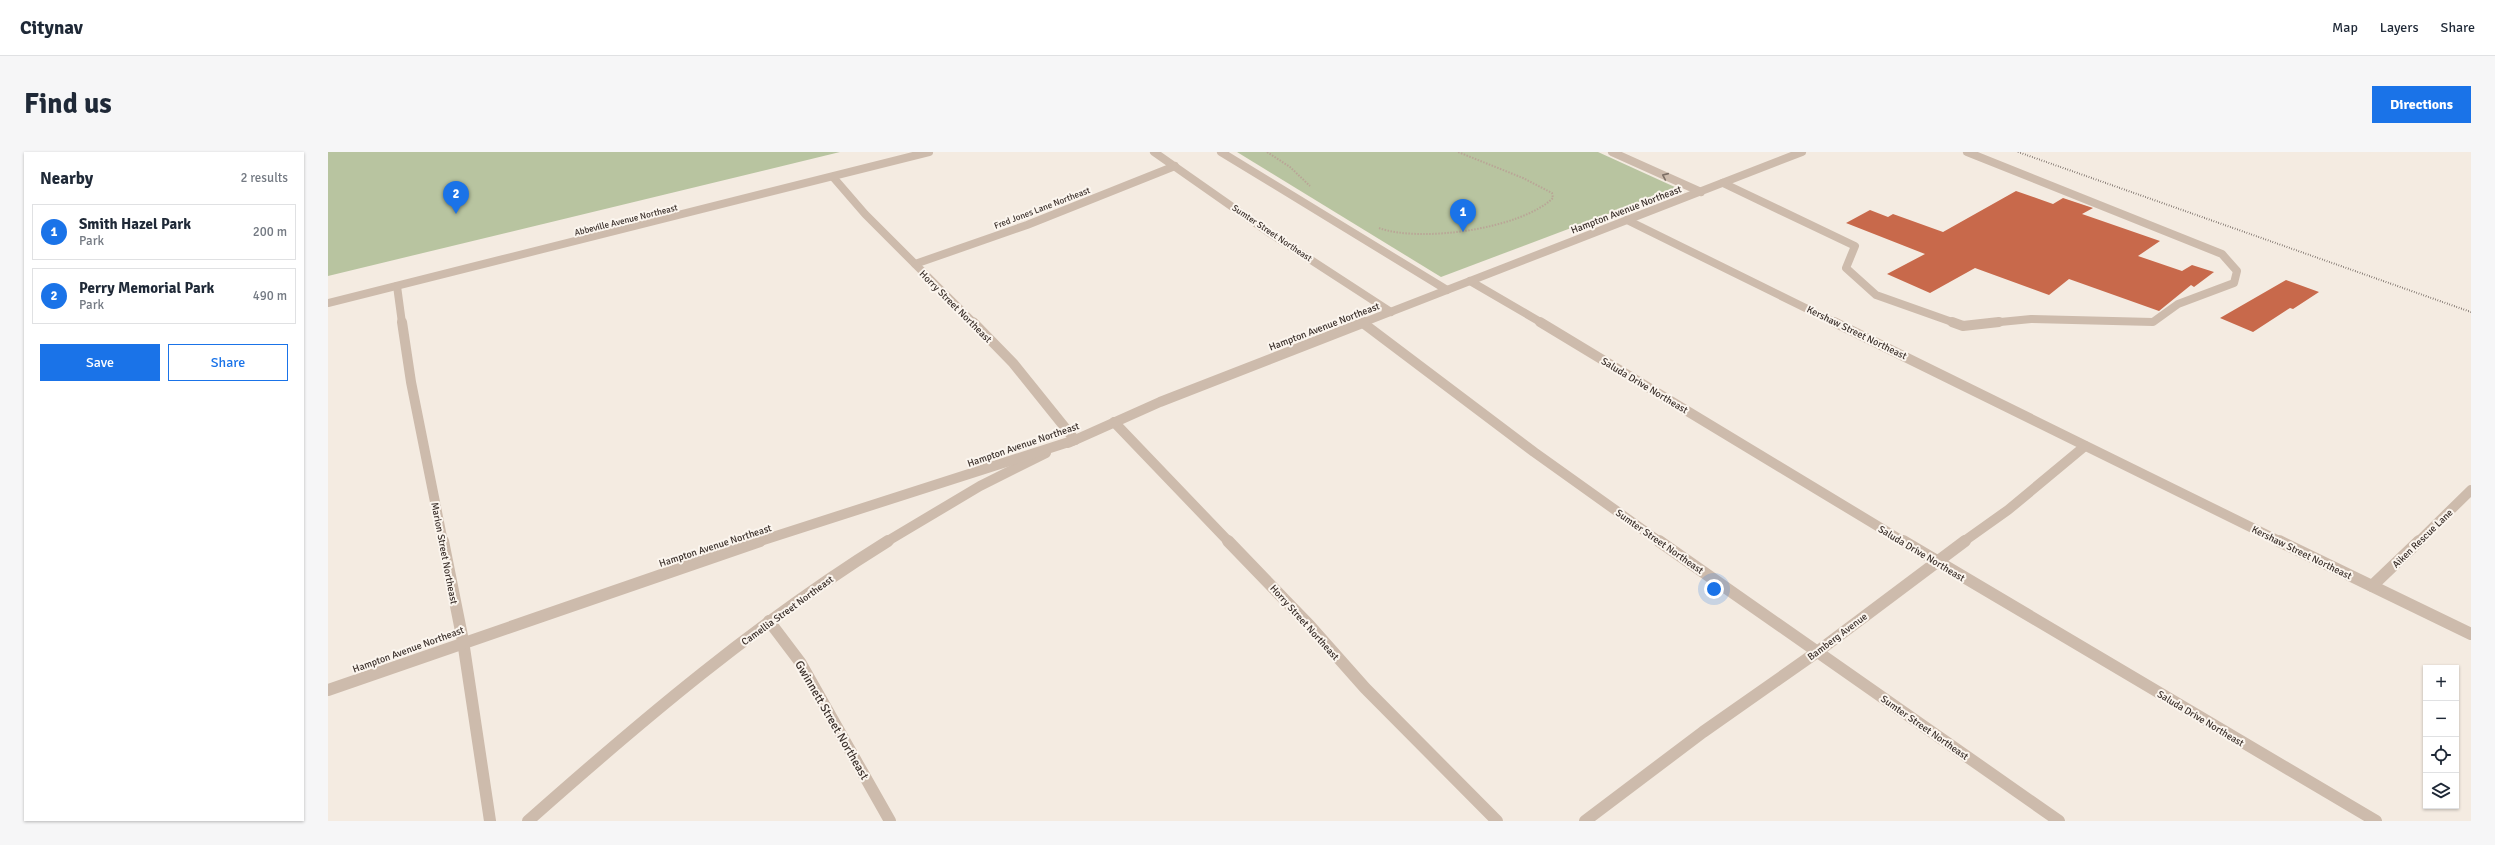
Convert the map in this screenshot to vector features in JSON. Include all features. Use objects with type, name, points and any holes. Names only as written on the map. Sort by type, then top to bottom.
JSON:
[{"type":"street","name":"Abbeville Avenue Northeast","points":[[328,304],[929,152]]},
{"type":"street","name":"Sumter Street Northeast","points":[[1154,152],[1271,234],[1391,312]]},
{"type":"street","points":[[1221,152],[1447,290]]},
{"type":"street","points":[[1612,152],[1701,192]]},
{"type":"street","name":"Hampton Avenue Northeast","points":[[328,690],[463,641],[688,564],[1075,440],[1160,402],[1802,152]]},
{"type":"street","points":[[1723,183],[1855,246],[1846,268],[1876,295],[1962,326],[2031,319],[2153,322],[2178,304],[2234,284],[2237,270],[2222,254],[1967,152]]},
{"type":"street","name":"Fred Jones Lane Northeast","points":[[915,264],[1027,224],[1175,166]]},
{"type":"street","name":"Horry Street Northeast","points":[[833,177],[865,214],[1013,363],[1075,440]]},
{"type":"street","name":"Kershaw Street Northeast","points":[[1627,220],[2085,446],[2471,634]]},
{"type":"street","name":"Saluda Drive Northeast","points":[[1470,282],[1581,346],[1936,561],[2376,821]]},
{"type":"street","name":"Marion Street Northeast","points":[[397,286],[411,382],[463,641],[490,821]]},
{"type":"street","name":"Sumter Street Northeast","points":[[1363,323],[1461,399],[1817,652],[2059,821]]},
{"type":"street","name":"Horry Street Northeast","points":[[1114,422],[1310,626],[1364,688],[1497,821]]},
{"type":"street","name":"Camellia Street Northeast","points":[[528,821],[618,740],[769,621],[832,577],[955,500],[1014,467],[1075,440]]},
{"type":"street","name":"Bamberg Avenue","points":[[1585,821],[1702,732],[1817,652],[1936,561],[2008,510],[2085,446]]},
{"type":"street","name":"Aiken Rescue Lane","points":[[2372,586],[2471,490]]},
{"type":"street","name":"Gwinnett Street Northeast","points":[[769,621],[800,662],[890,821]]},
{"type":"path","points":[[1267,152],[1290,167],[1314,189]]},
{"type":"path","points":[[1377,227],[1400,234],[1434,235],[1518,219],[1541,209],[1553,198],[1552,194],[1523,178],[1458,152]]},
{"type":"green space","points":[[328,152],[840,152],[328,276]]},
{"type":"green space","points":[[1237,152],[1598,152],[1677,188],[1441,277]]},
{"type":"building","points":[[2016,191],[2053,204],[2063,198],[2093,208],[2082,214],[2160,241],[2138,256],[2182,271],[2192,265],[2214,272],[2194,287],[2191,285],[2159,311],[2069,279],[2049,295],[1975,268],[1930,293],[1887,274],[1925,254],[1846,223],[1870,210],[1888,217],[1893,214],[1943,232]]},
{"type":"building","points":[[2286,280],[2319,292],[2293,309],[2290,308],[2253,332],[2220,318]]},
{"type":"railway","points":[[2018,152],[2471,312]]},
{"type":"place","name":"Perry Memorial Park","points":[[456,214]]},
{"type":"place","name":"Smith Hazel Park","points":[[1463,232]]}]
